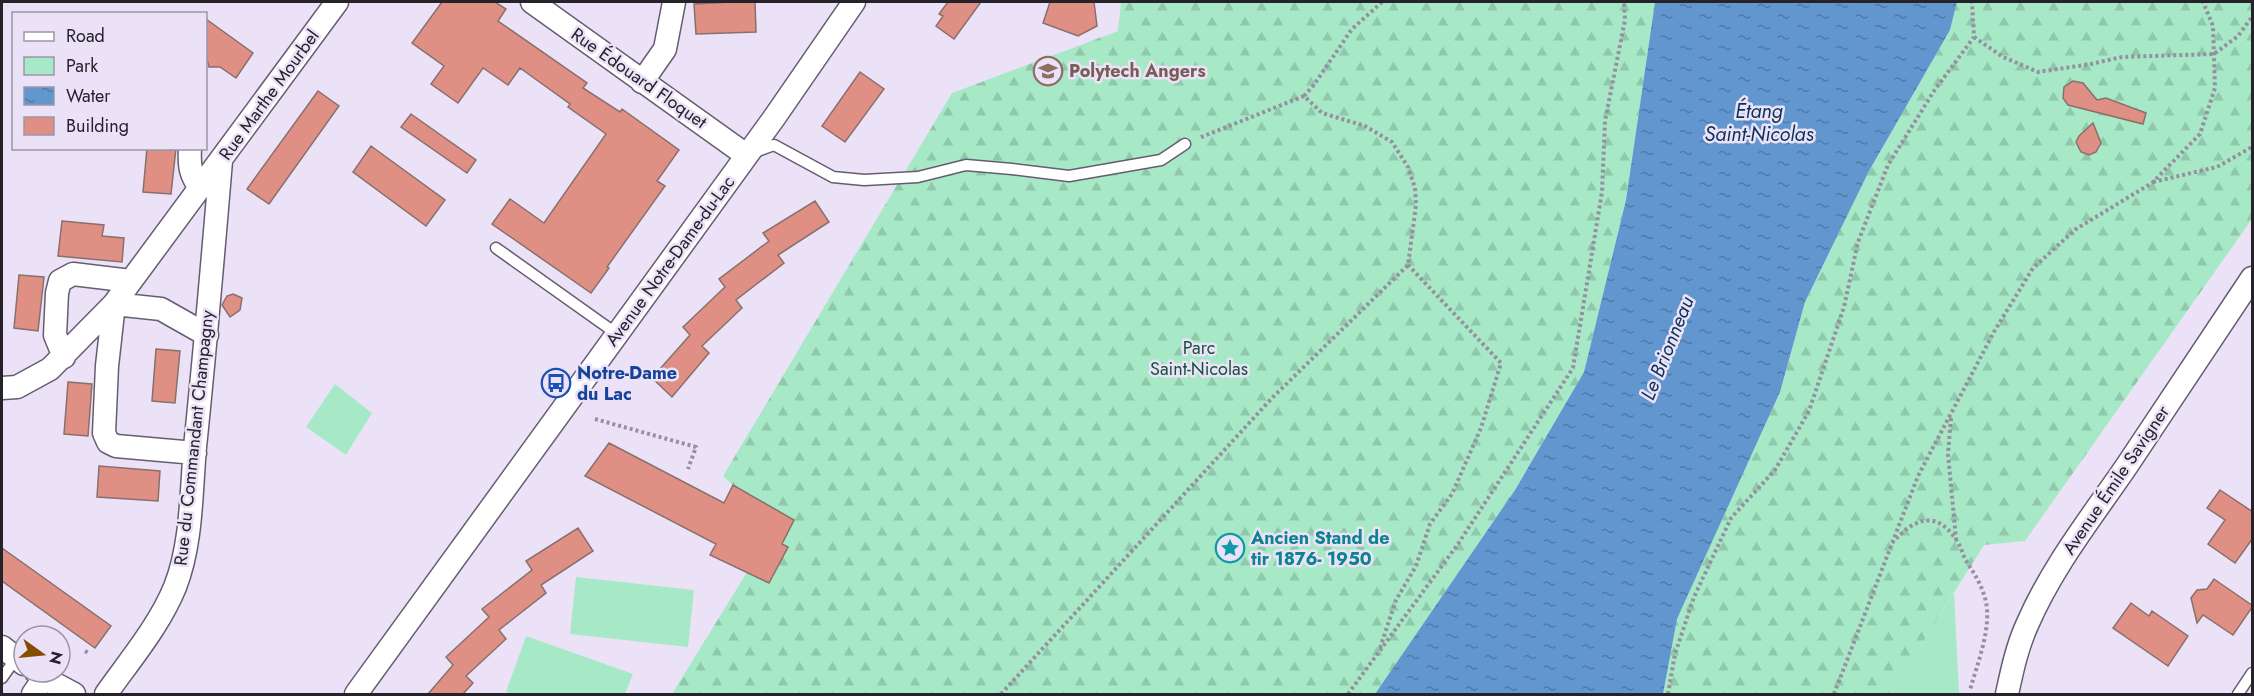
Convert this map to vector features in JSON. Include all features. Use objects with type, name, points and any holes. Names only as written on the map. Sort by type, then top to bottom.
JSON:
[{"type":"street","name":"Rue Marthe Mourbel","points":[[2,388],[17,387],[50,369],[114,304],[337,2]]},
{"type":"street","name":"Rue Édouard Floquet","points":[[531,2],[746,155]]},
{"type":"street","points":[[642,82],[665,49],[674,2]]},
{"type":"street","name":"Avenue Notre-Dame-du-Lac","points":[[356,694],[854,2]]},
{"type":"street","name":"Rue Marthe Mourbel","points":[[190,150],[189,166],[194,181],[201,188]]},
{"type":"street","name":"Rue du Commandant Champagny","points":[[106,694],[157,623],[175,586],[186,547],[221,161]]},
{"type":"street","points":[[64,357],[55,335],[57,293],[60,281],[73,274],[131,281]]},
{"type":"street","name":"Avenue Émile Savigner","points":[[2007,694],[2016,654],[2026,626],[2058,566],[2253,278]]},
{"type":"street","points":[[195,453],[116,446],[108,442],[104,434],[107,366],[114,304],[161,309],[207,335]]},
{"type":"street","points":[[44,684],[74,694]]},
{"type":"lane","points":[[746,155],[774,145],[833,177],[864,180],[918,177],[966,165],[1069,176],[1161,160],[1185,144]]},
{"type":"lane","points":[[496,248],[617,334]]},
{"type":"lane","points":[[2,678],[12,660]]},
{"type":"lane","points":[[2238,694],[2253,673]]},
{"type":"path","points":[[1185,144],[1304,96],[1352,29],[1382,2]]},
{"type":"path","points":[[1348,694],[1458,544],[1573,368],[1602,192],[1605,121],[1625,20],[1624,2]]},
{"type":"path","points":[[1668,694],[1675,654],[1694,597],[1731,518],[1775,470],[1809,411],[1844,307],[1858,242],[1888,165],[1934,91],[1974,37],[1972,2]]},
{"type":"path","points":[[1834,694],[1918,476],[1995,330],[2033,268],[2076,229],[2152,183],[2200,134],[2215,88],[2213,26],[2203,2]]},
{"type":"path","points":[[1974,37],[2003,57],[2038,72],[2122,57],[2214,54],[2238,36],[2253,17]]},
{"type":"path","points":[[1001,694],[1272,398],[1408,266],[1416,205],[1415,188],[1408,167],[1392,142],[1365,126],[1322,113],[1304,96]]},
{"type":"path","points":[[2152,183],[2217,167],[2253,147]]},
{"type":"path","points":[[1380,651],[1396,600],[1416,566],[1430,524],[1452,494],[1481,428],[1501,363],[1408,266]]},
{"type":"path","points":[[1951,415],[1948,454],[1956,539]]},
{"type":"path","points":[[595,418],[696,447],[688,470]]},
{"type":"path","points":[[1890,545],[1912,524],[1922,520],[1940,523],[1956,539],[1981,584],[1987,609],[1986,628],[1970,690]]},
{"type":"path","points":[[85,651],[90,654]]},
{"type":"green space","name":"Parc Saint-Nicolas","points":[[1121,2],[1655,2],[1626,200],[1584,372],[1515,490],[1375,694],[672,694],[776,525],[723,476],[952,93],[1118,31]]},
{"type":"green space","points":[[1957,2],[2252,2],[2252,219],[2025,541],[1984,545],[1890,694],[1663,694],[1677,619],[1780,392],[1805,302],[1869,171],[1950,30]]},
{"type":"green space","points":[[335,384],[372,413],[346,455],[306,427]]},
{"type":"green space","points":[[576,577],[694,590],[688,647],[570,634]]},
{"type":"green space","points":[[1954,593],[1959,694],[1890,694]]},
{"type":"green space","points":[[526,636],[633,674],[625,694],[512,694],[506,692]]},
{"type":"water","name":"Étang Saint-Nicolas","points":[[1655,2],[1957,2],[1950,30],[1869,171],[1805,302],[1780,392],[1677,619],[1663,694],[1375,694],[1515,490],[1584,372],[1626,200]]},
{"type":"building","points":[[442,2],[495,2],[506,9],[498,21],[587,83],[583,88],[620,112],[622,109],[679,150],[657,181],[665,186],[591,293],[492,224],[510,199],[544,223],[606,134],[568,107],[570,104],[520,68],[508,85],[483,68],[458,103],[431,84],[444,66],[412,43]]},
{"type":"building","points":[[755,2],[756,32],[696,34],[694,4]]},
{"type":"building","points":[[948,2],[981,2],[954,39],[936,26],[943,16],[939,14]]},
{"type":"building","points":[[1050,2],[1094,2],[1097,26],[1078,36],[1043,23]]},
{"type":"building","points":[[207,20],[253,53],[236,78],[220,67],[209,67]]},
{"type":"building","points":[[860,72],[884,89],[845,142],[822,126]]},
{"type":"building","points":[[2073,81],[2083,83],[2097,100],[2106,98],[2146,113],[2143,124],[2068,105],[2063,98],[2064,87]]},
{"type":"building","points":[[318,91],[339,106],[269,204],[247,189]]},
{"type":"building","points":[[411,114],[476,160],[467,173],[401,127]]},
{"type":"building","points":[[2093,123],[2101,143],[2096,152],[2089,155],[2081,152],[2076,142]]},
{"type":"building","points":[[371,146],[445,200],[426,226],[353,172]]},
{"type":"building","points":[[147,150],[176,150],[171,194],[143,192]]},
{"type":"building","points":[[815,201],[829,222],[778,255],[784,263],[736,300],[742,308],[702,346],[709,353],[672,397],[652,378],[690,335],[683,327],[725,287],[719,279],[769,241],[763,233]]},
{"type":"building","points":[[62,221],[104,225],[102,236],[124,238],[122,262],[58,256]]},
{"type":"building","points":[[19,275],[44,277],[38,331],[14,328]]},
{"type":"building","points":[[233,294],[242,298],[240,310],[230,317],[222,305],[227,296]]},
{"type":"building","points":[[156,349],[180,351],[175,403],[152,401]]},
{"type":"building","points":[[68,382],[92,384],[88,436],[64,434]]},
{"type":"building","points":[[609,443],[724,503],[733,485],[794,520],[782,544],[788,547],[769,583],[710,555],[716,544],[585,476]]},
{"type":"building","points":[[99,466],[160,471],[158,501],[97,497]]},
{"type":"building","points":[[2220,490],[2253,512],[2253,538],[2235,563],[2208,544],[2225,520],[2207,508]]},
{"type":"building","points":[[578,528],[593,551],[541,585],[546,593],[499,630],[506,639],[466,676],[473,683],[463,694],[428,694],[453,665],[446,657],[489,617],[482,609],[532,570],[526,561]]},
{"type":"building","points":[[2,548],[111,626],[95,648],[72,631],[72,624],[62,624],[2,581]]},
{"type":"building","points":[[2214,579],[2253,606],[2233,635],[2203,615],[2197,623],[2191,598],[2197,590],[2207,589]]},
{"type":"building","points":[[2131,603],[2149,616],[2152,611],[2188,636],[2168,666],[2113,628]]},
{"type":"place","name":"Polytech Angers","points":[[1048,71]]},
{"type":"place","name":"Notre-Dame du Lac","points":[[556,383]]},
{"type":"place","name":"Ancien Stand de tir 1876- 1950","points":[[1230,548]]},
{"type":"water label","name":"Le Brionneau","points":[[1667,348]]}]
